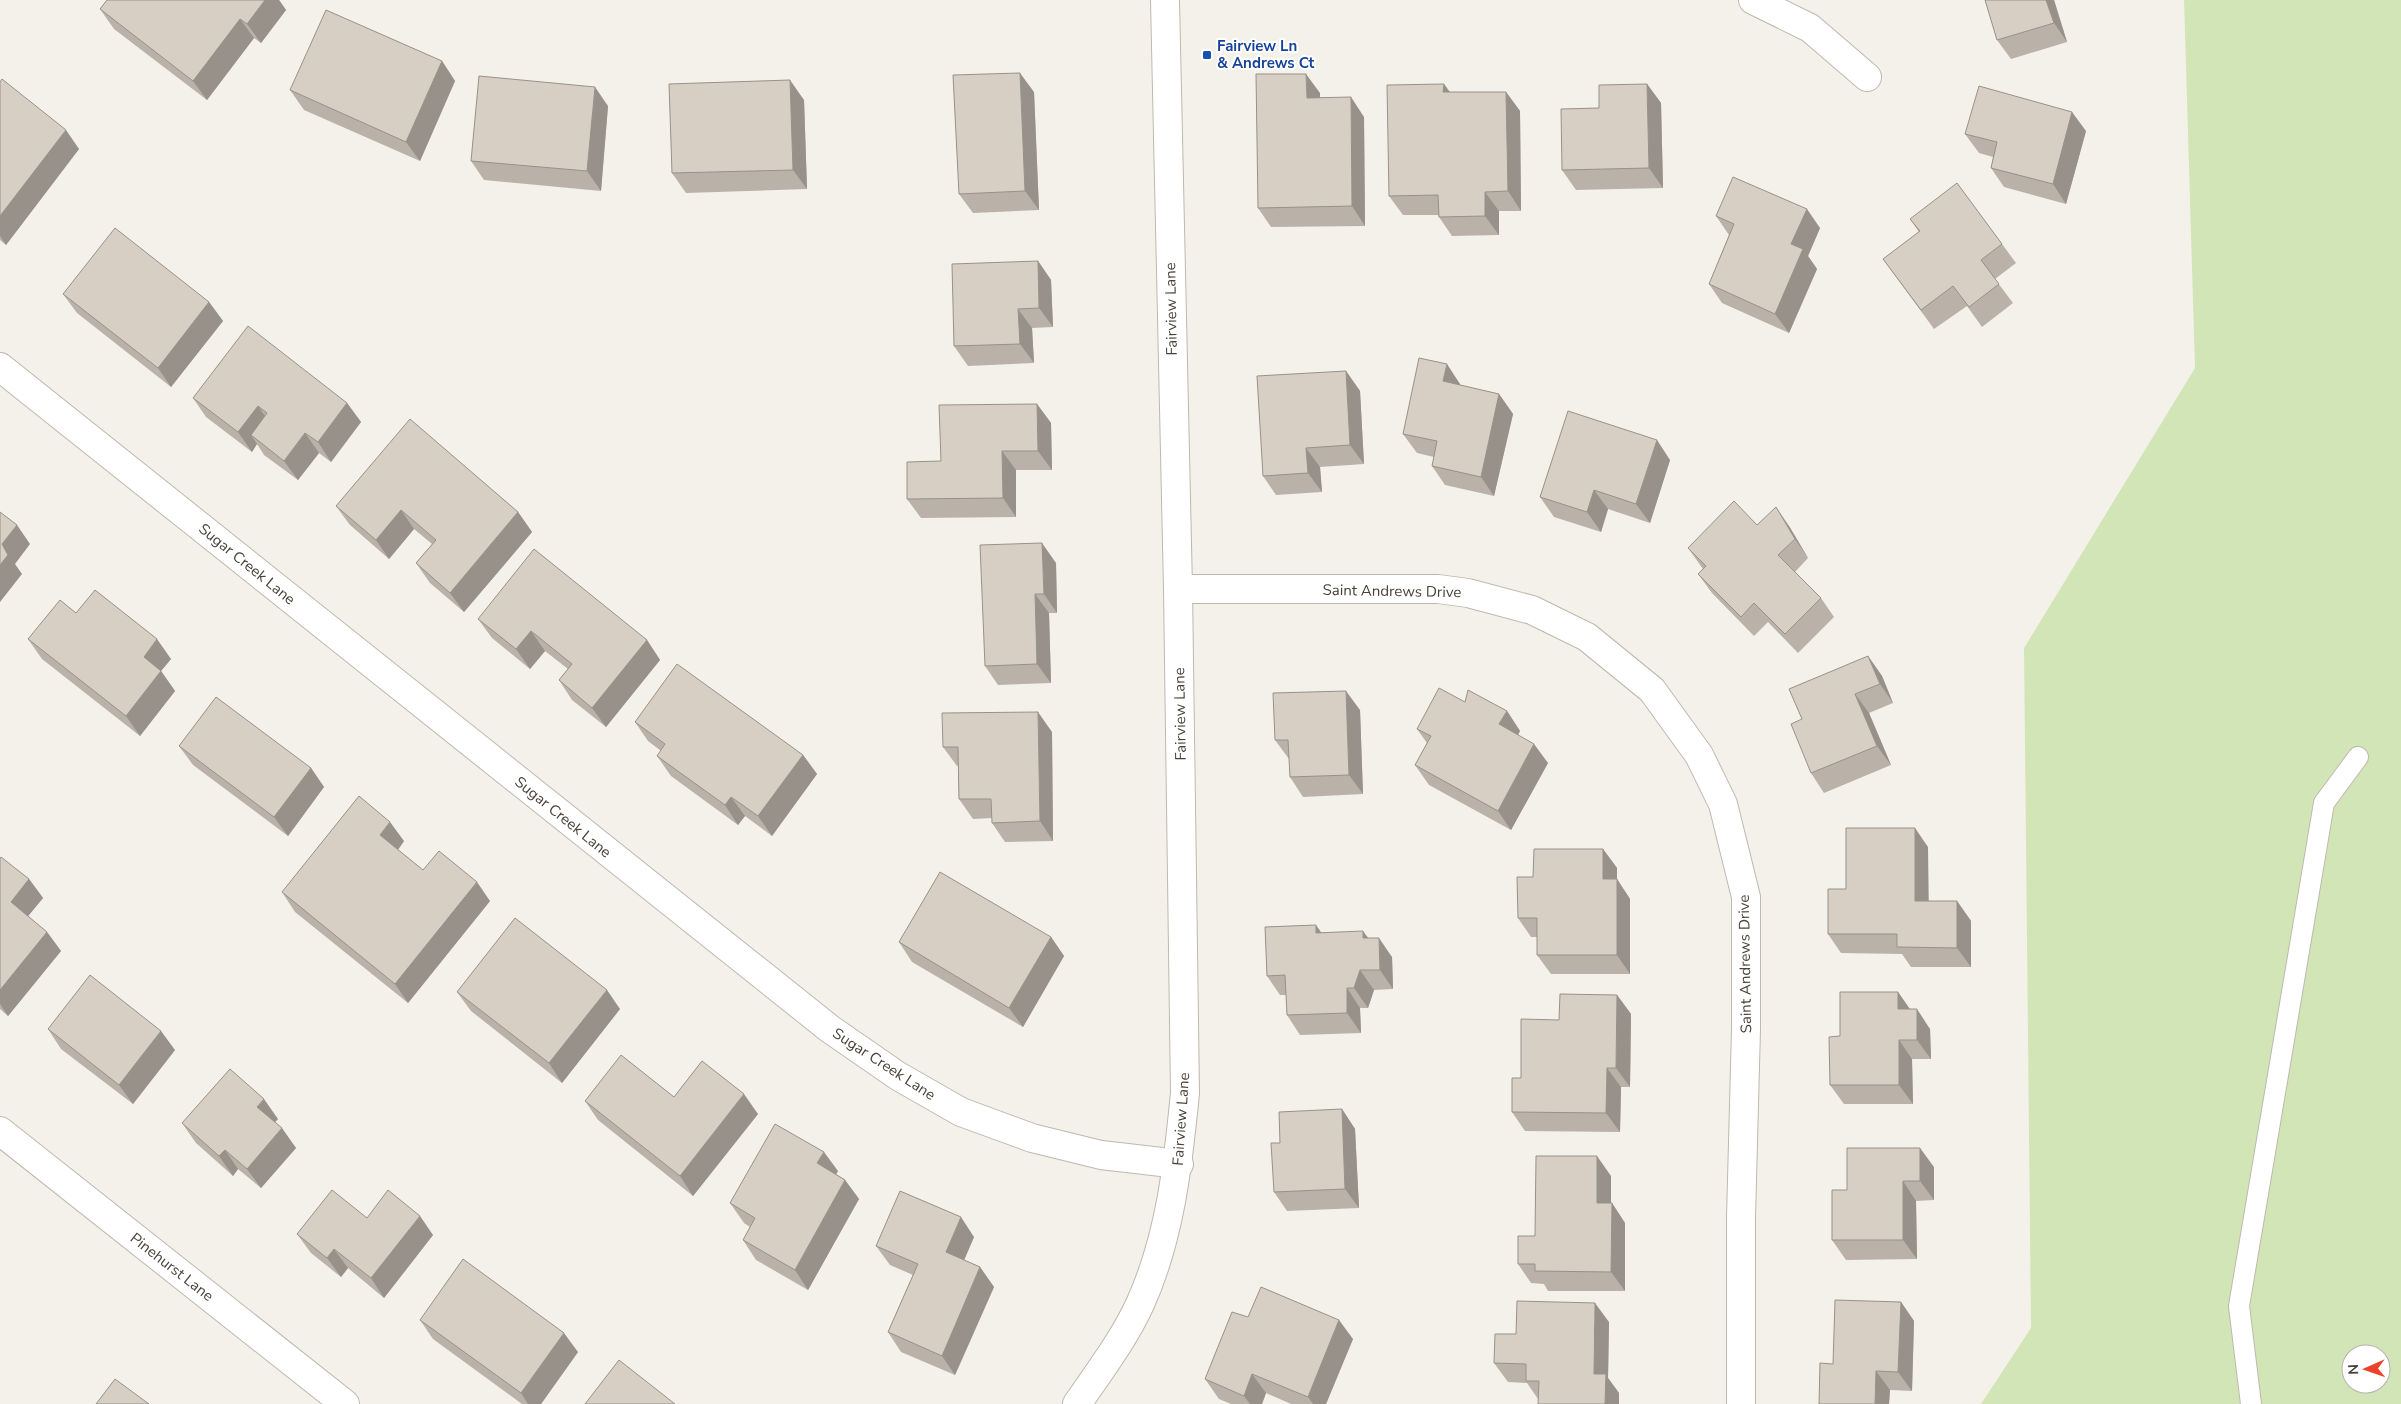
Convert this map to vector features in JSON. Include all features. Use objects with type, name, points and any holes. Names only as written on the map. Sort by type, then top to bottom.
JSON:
[{"type":"street","name":"Fairview Lane","points":[[1077,1404],[1140,1305],[1163,1242],[1179,1164],[1185,1093],[1178,589],[1165,0]]},
{"type":"street","points":[[1752,0],[1810,28],[1867,77]]},
{"type":"street","name":"Sugar Creek Lane","points":[[0,367],[830,1030],[890,1071],[961,1112],[1032,1138],[1101,1155],[1179,1164]]},
{"type":"street","name":"Saint Andrews Drive","points":[[1178,589],[1438,589],[1468,593],[1532,610],[1587,637],[1652,690],[1699,755],[1723,804],[1746,897],[1746,1029],[1741,1218],[1741,1404]]},
{"type":"street","name":"Pinehurst Lane","points":[[0,1131],[345,1404]]},
{"type":"lane","points":[[2251,1404],[2239,1306],[2324,803],[2358,756]]},
{"type":"green space","points":[[2184,0],[2401,0],[2401,1404],[1981,1404],[2031,1328],[2024,648],[2195,368]]},
{"type":"building","points":[[107,0],[265,0],[247,24],[240,19],[193,81],[100,9]]},
{"type":"building","points":[[1985,0],[2046,0],[2054,23],[1997,40]]},
{"type":"building","points":[[326,10],[442,61],[406,142],[290,90]]},
{"type":"building","points":[[1020,73],[1025,191],[959,194],[953,75]]},
{"type":"building","points":[[1256,74],[1306,74],[1307,98],[1351,97],[1352,206],[1258,208]]},
{"type":"building","points":[[479,76],[595,87],[587,171],[471,161]]},
{"type":"building","points":[[2,79],[66,130],[0,216],[0,82]]},
{"type":"building","points":[[790,80],[793,170],[672,173],[669,84]]},
{"type":"building","points":[[1444,84],[1443,92],[1506,92],[1508,191],[1485,192],[1485,216],[1439,217],[1438,195],[1389,196],[1387,85]]},
{"type":"building","points":[[1647,84],[1649,168],[1562,170],[1561,109],[1599,108],[1599,85]]},
{"type":"building","points":[[1979,86],[2072,112],[2053,184],[1991,168],[1997,142],[1965,134]]},
{"type":"building","points":[[1733,177],[1807,209],[1791,244],[1803,249],[1775,314],[1709,284],[1734,224],[1716,216]]},
{"type":"building","points":[[1957,183],[2002,244],[1981,260],[1999,284],[1969,307],[1953,286],[1921,310],[1883,259],[1920,231],[1910,219]]},
{"type":"building","points":[[115,228],[209,302],[158,368],[63,294]]},
{"type":"building","points":[[1038,261],[1039,308],[1018,309],[1020,344],[954,346],[952,264]]},
{"type":"building","points":[[248,326],[347,403],[318,442],[305,433],[284,461],[251,435],[267,413],[258,406],[238,432],[193,398]]},
{"type":"building","points":[[1419,358],[1447,364],[1443,381],[1499,394],[1481,477],[1432,466],[1437,441],[1403,434]]},
{"type":"building","points":[[1346,371],[1350,445],[1306,448],[1308,473],[1263,476],[1257,376]]},
{"type":"building","points":[[1037,404],[1038,451],[1002,451],[1003,498],[907,499],[907,462],[941,461],[939,405]]},
{"type":"building","points":[[1568,411],[1657,440],[1636,504],[1594,490],[1587,512],[1540,497]]},
{"type":"building","points":[[410,419],[518,512],[450,593],[416,563],[436,540],[401,510],[376,540],[336,506]]},
{"type":"building","points":[[1734,501],[1757,525],[1776,507],[1795,539],[1778,555],[1821,598],[1785,634],[1754,603],[1741,617],[1698,574],[1706,566],[1688,548]]},
{"type":"building","points":[[0,512],[17,525],[2,544],[8,555],[0,565]]},
{"type":"building","points":[[1042,543],[1044,594],[1035,594],[1037,664],[985,666],[980,545]]},
{"type":"building","points":[[534,549],[647,640],[592,708],[559,680],[572,664],[531,631],[516,649],[478,619]]},
{"type":"building","points":[[95,590],[157,639],[144,657],[161,671],[126,716],[28,639],[60,600],[76,613]]},
{"type":"building","points":[[1868,656],[1880,684],[1855,694],[1877,746],[1811,773],[1791,724],[1802,719],[1789,689]]},
{"type":"building","points":[[677,664],[803,755],[758,816],[731,797],[725,805],[657,756],[665,744],[635,722]]},
{"type":"building","points":[[1439,688],[1465,702],[1468,690],[1507,711],[1499,724],[1534,744],[1498,811],[1415,765],[1431,736],[1417,729]]},
{"type":"building","points":[[1346,691],[1349,775],[1290,777],[1288,740],[1275,740],[1273,693]]},
{"type":"building","points":[[216,697],[311,768],[274,817],[179,746]]},
{"type":"building","points":[[1038,712],[1040,821],[992,823],[991,799],[959,799],[958,747],[943,747],[942,713]]},
{"type":"building","points":[[359,796],[390,822],[380,835],[423,870],[439,851],[477,882],[395,984],[282,892]]},
{"type":"building","points":[[1846,828],[1915,828],[1915,901],[1957,901],[1957,948],[1897,947],[1897,934],[1828,934],[1828,889],[1846,889]]},
{"type":"building","points":[[1534,849],[1603,849],[1603,879],[1617,879],[1617,955],[1537,955],[1537,918],[1518,918],[1517,877],[1533,877]]},
{"type":"building","points":[[1,857],[29,879],[11,902],[47,932],[0,990],[0,859]]},
{"type":"building","points":[[940,872],[1051,937],[1009,1008],[899,942]]},
{"type":"building","points":[[515,918],[607,990],[549,1063],[457,992]]},
{"type":"building","points":[[1316,925],[1316,933],[1363,931],[1363,938],[1379,938],[1380,970],[1360,970],[1354,988],[1347,988],[1347,1013],[1287,1015],[1285,975],[1267,976],[1265,927]]},
{"type":"building","points":[[90,975],[161,1031],[119,1085],[48,1029]]},
{"type":"building","points":[[1840,992],[1898,992],[1898,1009],[1917,1009],[1917,1040],[1899,1040],[1899,1085],[1830,1085],[1829,1037],[1840,1036]]},
{"type":"building","points":[[1560,994],[1617,995],[1616,1068],[1607,1068],[1606,1113],[1512,1112],[1512,1078],[1521,1078],[1521,1019],[1559,1020]]},
{"type":"building","points":[[621,1055],[674,1097],[702,1061],[744,1094],[680,1176],[585,1101]]},
{"type":"building","points":[[230,1069],[264,1099],[257,1107],[282,1128],[247,1169],[225,1150],[219,1156],[182,1123]]},
{"type":"building","points":[[1342,1109],[1345,1189],[1274,1192],[1271,1143],[1280,1143],[1279,1112]]},
{"type":"building","points":[[775,1124],[824,1152],[817,1163],[845,1180],[795,1270],[743,1240],[755,1218],[730,1203]]},
{"type":"building","points":[[1847,1148],[1920,1148],[1920,1181],[1903,1181],[1903,1240],[1832,1240],[1832,1190],[1847,1190]]},
{"type":"building","points":[[1536,1156],[1597,1156],[1597,1203],[1612,1203],[1611,1272],[1535,1271],[1535,1264],[1518,1264],[1518,1236],[1535,1236]]},
{"type":"building","points":[[332,1190],[367,1218],[388,1190],[420,1216],[371,1278],[334,1249],[327,1258],[297,1234]]},
{"type":"building","points":[[900,1191],[961,1217],[946,1252],[980,1267],[942,1356],[888,1332],[918,1264],[876,1246]]},
{"type":"building","points":[[463,1259],[564,1333],[521,1393],[420,1320]]},
{"type":"building","points":[[1261,1287],[1339,1320],[1308,1397],[1252,1374],[1244,1396],[1205,1379],[1232,1312],[1248,1317]]},
{"type":"building","points":[[1835,1300],[1901,1302],[1898,1372],[1876,1371],[1875,1404],[1819,1404],[1820,1363],[1833,1364]]},
{"type":"building","points":[[1517,1301],[1595,1303],[1594,1374],[1606,1374],[1605,1404],[1538,1404],[1539,1381],[1526,1381],[1526,1364],[1494,1363],[1495,1334],[1516,1334]]},
{"type":"building","points":[[619,1360],[675,1404],[585,1404]]},
{"type":"building","points":[[115,1379],[149,1404],[96,1404]]},
{"type":"place","name":"Fairview Ln & Andrews Ct","points":[[1207,55]]}]
